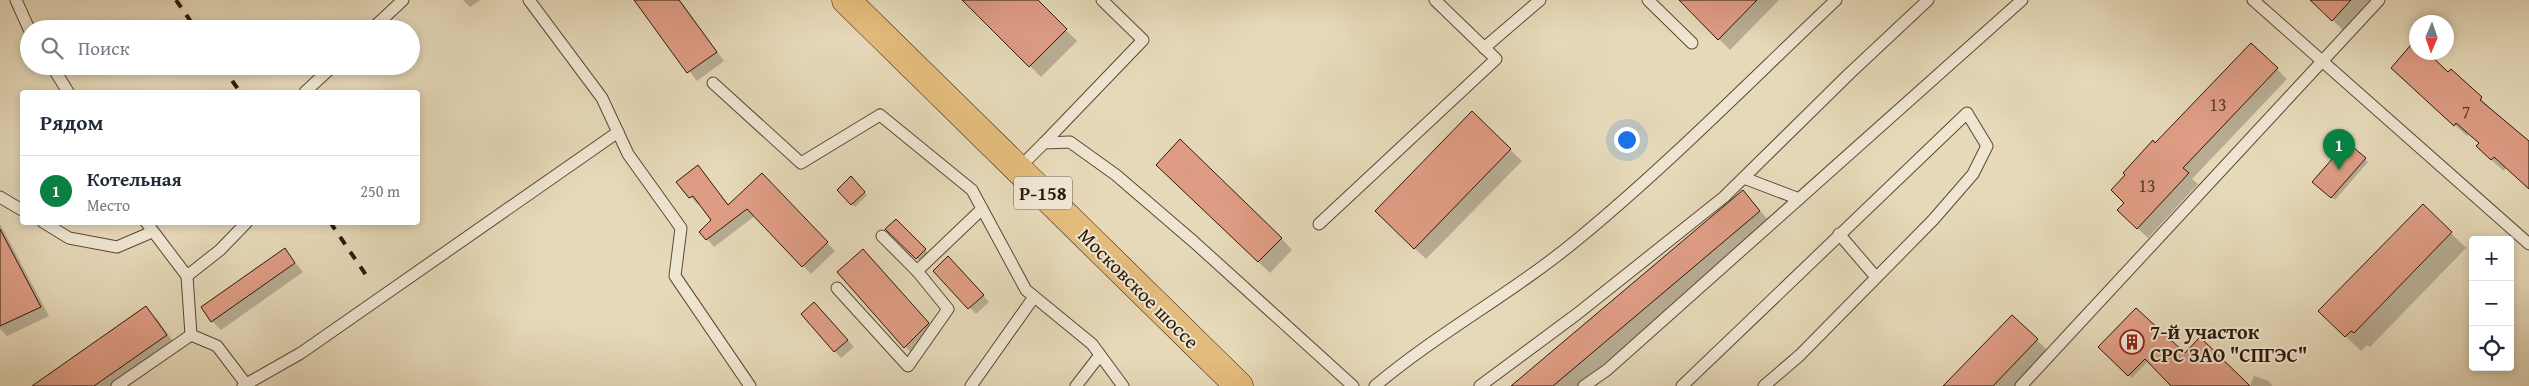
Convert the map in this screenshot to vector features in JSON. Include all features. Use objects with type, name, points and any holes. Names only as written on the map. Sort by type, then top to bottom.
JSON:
[{"type":"main road","name":"Московское шоссе","points":[[846,0],[1239,386]]},
{"type":"lane","points":[[16,0],[25,20]]},
{"type":"lane","points":[[382,20],[403,0]]},
{"type":"lane","points":[[529,0],[602,98],[628,154],[680,228],[675,276],[750,386]]},
{"type":"lane","points":[[1018,169],[1143,40],[1102,0]]},
{"type":"lane","points":[[1319,224],[1496,58],[1435,0]]},
{"type":"lane","points":[[1484,48],[1540,0]]},
{"type":"lane","points":[[1648,0],[1692,43]]},
{"type":"lane","points":[[1375,386],[1405,361],[1502,295],[1577,240],[1694,134],[1836,0]]},
{"type":"lane","points":[[1480,386],[1592,302],[1724,197],[1849,74],[1928,0]]},
{"type":"lane","points":[[1584,386],[1607,370],[2022,0]]},
{"type":"lane","points":[[2253,0],[2529,244]]},
{"type":"lane","points":[[2021,386],[2379,0]]},
{"type":"lane","points":[[58,75],[67,90]]},
{"type":"lane","points":[[307,90],[323,75]]},
{"type":"lane","points":[[712,83],[801,163],[880,115],[972,190],[1026,290],[1092,344],[1123,386]]},
{"type":"lane","points":[[1682,386],[1967,113],[1987,146],[1973,174],[1933,220],[1875,276],[1800,355],[1764,386]]},
{"type":"lane","points":[[191,335],[218,346],[244,385],[301,353],[618,132]]},
{"type":"lane","points":[[1044,143],[1070,142],[1116,175],[1194,242],[1353,386]]},
{"type":"lane","points":[[1744,178],[1799,199]]},
{"type":"lane","points":[[0,197],[20,209]]},
{"type":"lane","points":[[917,271],[982,209]]},
{"type":"lane","points":[[48,225],[69,238],[118,247],[149,228],[187,276],[191,335]]},
{"type":"lane","points":[[187,276],[220,250],[244,225]]},
{"type":"lane","points":[[1839,234],[1875,276]]},
{"type":"lane","points":[[837,288],[908,366],[948,309],[917,271],[882,236]]},
{"type":"lane","points":[[971,386],[1034,297]]},
{"type":"lane","points":[[117,386],[191,335]]},
{"type":"lane","points":[[1076,386],[1100,355]]},
{"type":"building","points":[[634,0],[679,0],[717,52],[687,73]]},
{"type":"building","points":[[962,0],[1038,0],[1067,29],[1029,67]]},
{"type":"building","points":[[1679,0],[1757,0],[1718,40]]},
{"type":"building","points":[[2310,0],[2351,0],[2332,21]]},
{"type":"building","points":[[2251,43],[2278,68],[2183,168],[2189,173],[2137,229],[2117,210],[2124,203],[2111,190],[2125,175],[2123,173],[2153,140],[2155,143]]},
{"type":"building","points":[[2409,47],[2409,60],[2435,60],[2448,72],[2451,69],[2482,97],[2480,100],[2529,141],[2529,189],[2494,157],[2491,160],[2476,146],[2479,143],[2456,123],[2454,126],[2391,68]]},
{"type":"building","points":[[1472,111],[1511,149],[1414,249],[1375,211]]},
{"type":"building","points":[[1180,139],[1282,238],[1258,262],[1156,165]]},
{"type":"building","points":[[2347,142],[2366,158],[2331,198],[2312,182]]},
{"type":"building","points":[[698,165],[728,205],[762,173],[828,242],[802,267],[747,209],[706,240],[699,232],[711,220],[693,196],[689,198],[676,182]]},
{"type":"building","points":[[851,176],[865,192],[851,205],[837,190]]},
{"type":"building","points":[[1743,190],[1760,211],[1553,386],[1511,386]]},
{"type":"building","points":[[2423,204],[2452,232],[2354,333],[2351,331],[2345,337],[2318,311]]},
{"type":"building","points":[[896,219],[926,249],[916,259],[885,229]]},
{"type":"building","points":[[0,229],[41,307],[0,326]]},
{"type":"building","points":[[285,248],[295,263],[211,322],[201,307]]},
{"type":"building","points":[[863,249],[929,323],[904,348],[837,272]]},
{"type":"building","points":[[948,256],[984,295],[968,309],[933,271]]},
{"type":"building","points":[[814,302],[848,340],[834,352],[801,314]]},
{"type":"building","points":[[146,306],[167,335],[94,386],[32,386]]},
{"type":"building","points":[[2136,308],[2185,353],[2200,337],[2250,386],[2171,386],[2145,359],[2128,376],[2098,347]]},
{"type":"building","points":[[2012,315],[2038,339],[1993,386],[1943,386]]},
{"type":"railway","points":[[176,0],[190,20]]},
{"type":"railway","points":[[228,75],[239,90]]},
{"type":"railway","points":[[332,225],[366,275]]},
{"type":"place","name":"Котельная","points":[[2339,170]]},
{"type":"place","name":"7-й участок СРС ЗАО \"СПГЭС\"","points":[[2132,342]]}]
